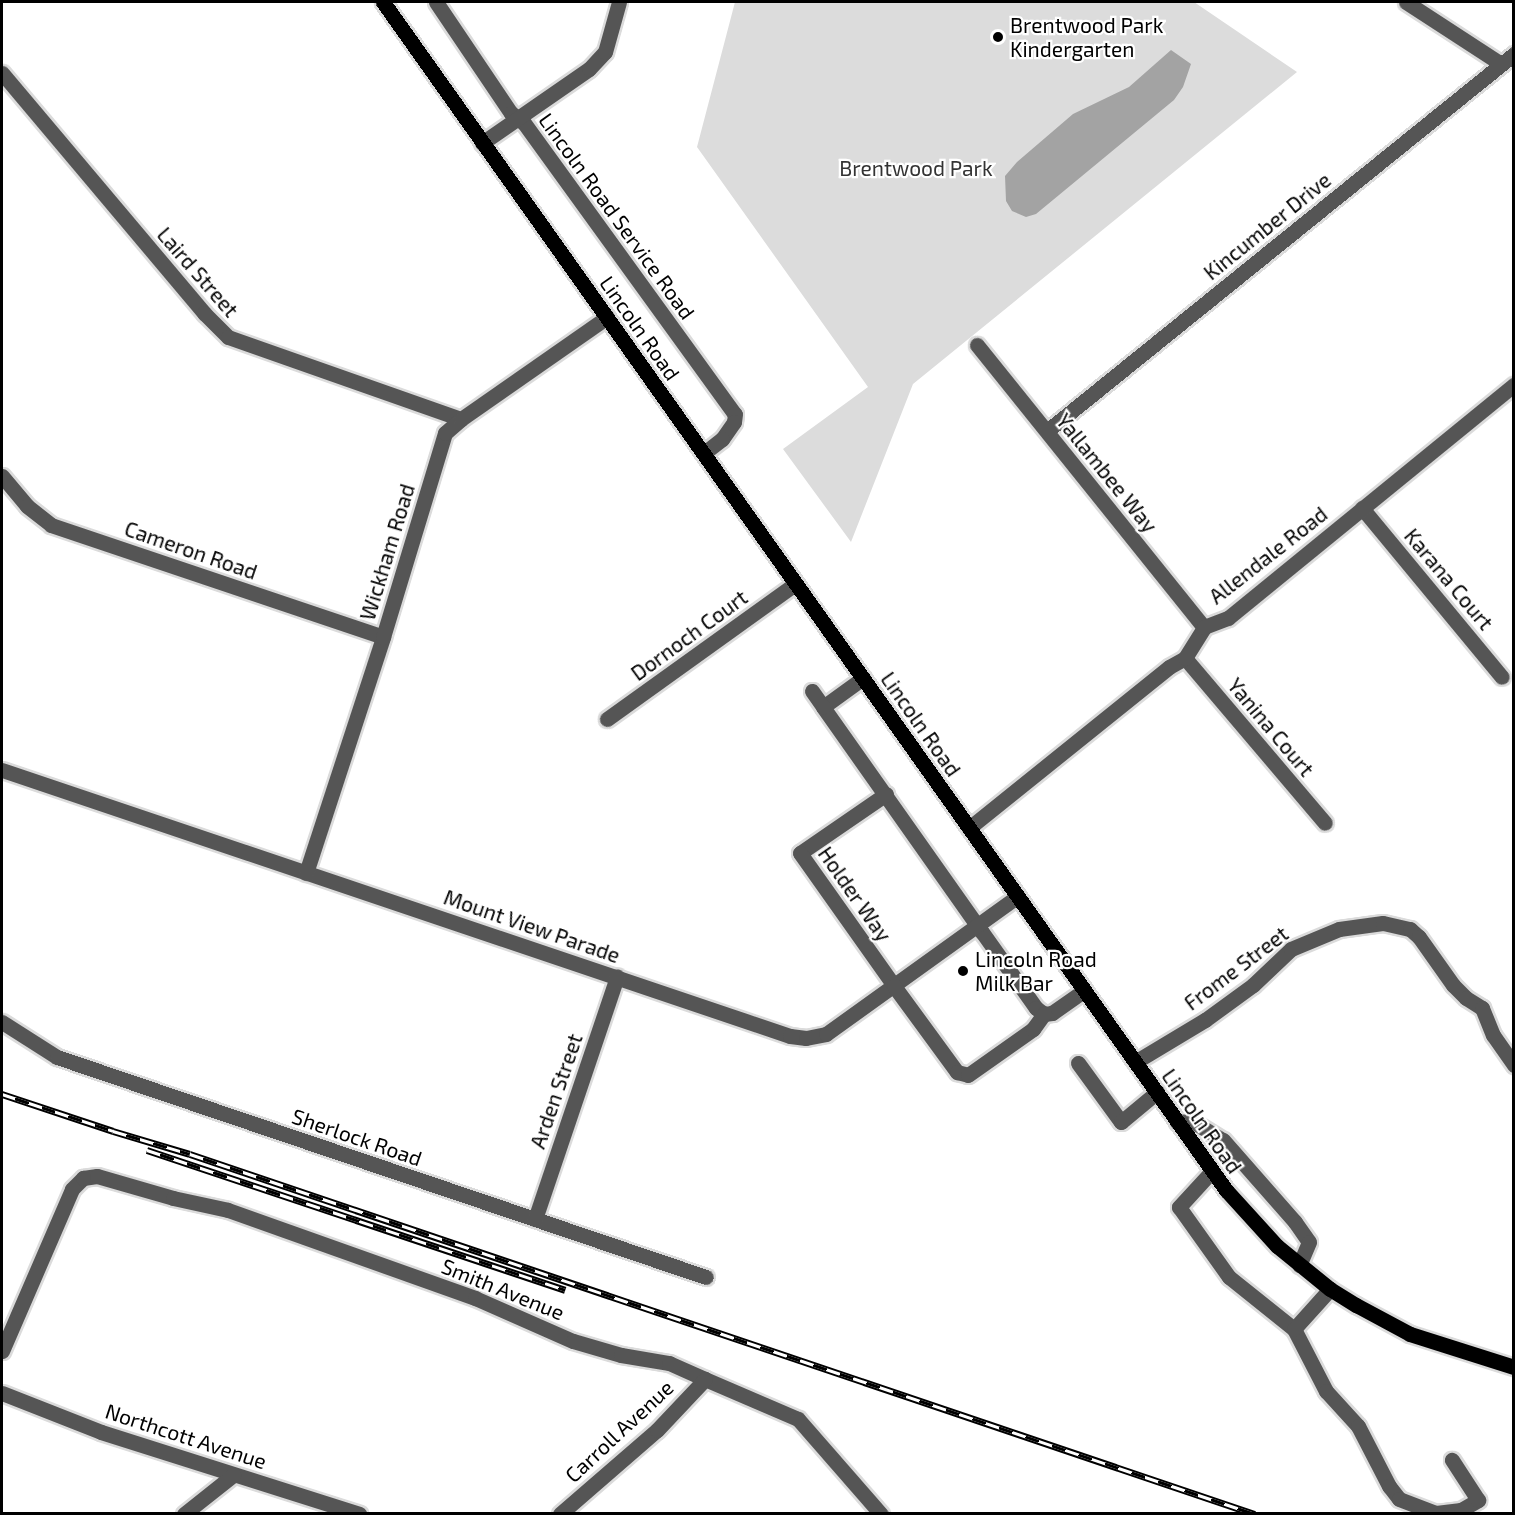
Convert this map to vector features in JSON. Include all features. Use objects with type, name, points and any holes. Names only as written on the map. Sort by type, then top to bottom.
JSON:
[{"type":"main road","name":"Lincoln Road","points":[[383,2],[1177,1122],[1212,1171],[1252,1220],[1299,1265],[1330,1289],[1385,1323],[1410,1334],[1514,1367]]},
{"type":"street","name":"Lincoln Road Service Road","points":[[436,2],[511,113],[525,123],[735,414],[734,422],[722,439],[704,453]]},
{"type":"street","points":[[482,143],[590,69],[605,52],[619,2]]},
{"type":"street","points":[[1406,2],[1501,64]]},
{"type":"street","name":"Kincumber Drive","points":[[1047,431],[1514,54]]},
{"type":"street","name":"Laird Street","points":[[2,73],[204,313],[228,337],[461,419]]},
{"type":"street","name":"Wickham Road","points":[[306,873],[383,637],[445,433],[461,419],[607,317]]},
{"type":"street","name":"Yallambee Way","points":[[978,345],[1204,627]]},
{"type":"street","name":"Allendale Road","points":[[969,828],[1169,667],[1185,658],[1204,627],[1228,618],[1514,385]]},
{"type":"street","name":"Cameron Road","points":[[2,476],[32,512],[51,525],[383,637]]},
{"type":"street","name":"Karana Court","points":[[1362,508],[1502,677]]},
{"type":"street","name":"Dornoch Court","points":[[608,719],[795,584]]},
{"type":"street","name":"Yanina Court","points":[[1185,658],[1325,823]]},
{"type":"street","points":[[823,707],[863,678]]},
{"type":"street","points":[[812,691],[1036,1008],[1044,1014],[1052,1013],[1084,991]]},
{"type":"street","name":"Mount View Parade","points":[[2,770],[790,1036],[806,1038],[826,1034],[1018,896]]},
{"type":"street","name":"Holder Way","points":[[886,794],[800,853],[894,986]]},
{"type":"street","name":"Frome Street","points":[[1135,1062],[1214,1013],[1253,985],[1291,949],[1339,929],[1383,923],[1410,929],[1419,937],[1453,985],[1466,998],[1482,1008],[1493,1035],[1514,1065]]},
{"type":"street","name":"Arden Street","points":[[535,1219],[617,977]]},
{"type":"street","points":[[894,986],[957,1072],[968,1075],[1033,1029],[1044,1014]]},
{"type":"street","name":"Sherlock Road","points":[[2,1022],[57,1058],[706,1277]]},
{"type":"street","points":[[1078,1063],[1121,1122],[1157,1092]]},
{"type":"street","points":[[1177,1122],[1192,1121],[1223,1140],[1294,1222],[1308,1242],[1299,1265]]},
{"type":"street","points":[[1212,1171],[1179,1207],[1230,1277],[1294,1329],[1326,1391],[1358,1426],[1389,1486],[1399,1499],[1436,1514],[1452,1512],[1478,1500],[1452,1460]]},
{"type":"street","name":"Smith Avenue","points":[[2,1351],[72,1189],[83,1178],[97,1176],[173,1198],[228,1210],[475,1298],[573,1341],[621,1355],[669,1363],[798,1419],[881,1514]]},
{"type":"street","points":[[1294,1329],[1330,1289]]},
{"type":"street","name":"Carroll Avenue","points":[[560,1514],[657,1430],[705,1379]]},
{"type":"street","name":"Northcott Avenue","points":[[2,1393],[101,1432],[359,1514]]},
{"type":"street","points":[[184,1514],[233,1475]]},
{"type":"green space","name":"Brentwood Park","points":[[735,2],[1194,2],[1297,72],[913,384],[851,542],[783,449],[868,387],[697,147]]},
{"type":"shaded area","points":[[1171,50],[1191,64],[1183,87],[1174,100],[1036,214],[1026,217],[1012,211],[1006,201],[1005,176],[1017,162],[1073,114],[1129,87]]},
{"type":"railway","points":[[2,1094],[190,1154],[1255,1514]]},
{"type":"railway","points":[[147,1150],[565,1290]]},
{"type":"place","name":"Brentwood Park Kindergarten","points":[[998,37]]},
{"type":"place","name":"Lincoln Road Milk Bar","points":[[963,971]]}]
